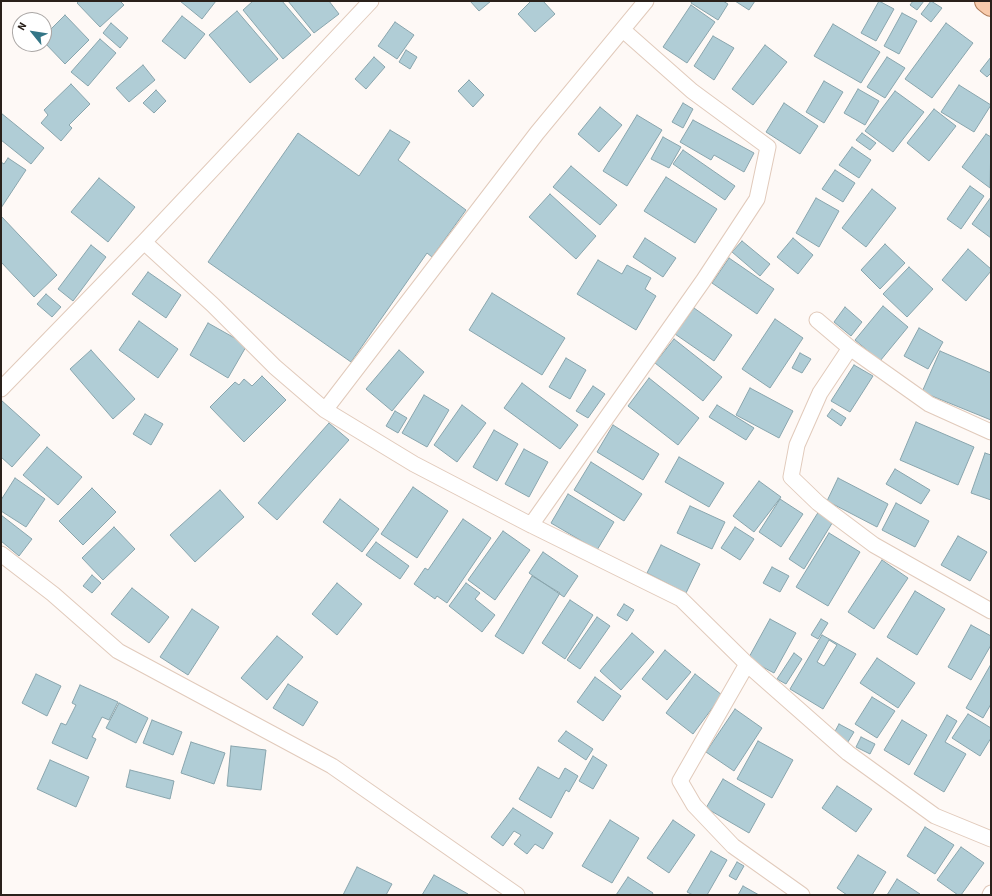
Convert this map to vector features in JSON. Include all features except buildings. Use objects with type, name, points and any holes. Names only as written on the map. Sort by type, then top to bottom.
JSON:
[{"type":"main road","points":[[986,1],[991,5]]},
{"type":"street","points":[[1,389],[144,242],[371,1]]},
{"type":"street","points":[[325,410],[537,133],[646,1]]},
{"type":"street","points":[[531,525],[703,281],[756,199],[768,147],[692,91],[623,30]]},
{"type":"street","points":[[144,242],[213,305],[274,367],[325,410],[414,464],[531,525],[681,599],[746,664],[848,753],[935,816],[991,839]]},
{"type":"street","points":[[818,320],[850,348],[928,404],[991,432]]},
{"type":"street","points":[[850,348],[820,393],[798,445],[791,477],[818,503],[874,545],[991,611]]},
{"type":"street","points":[[1,554],[53,594],[118,652],[332,766],[517,895]]},
{"type":"street","points":[[746,664],[680,781],[694,805],[733,846],[802,895]]}]
